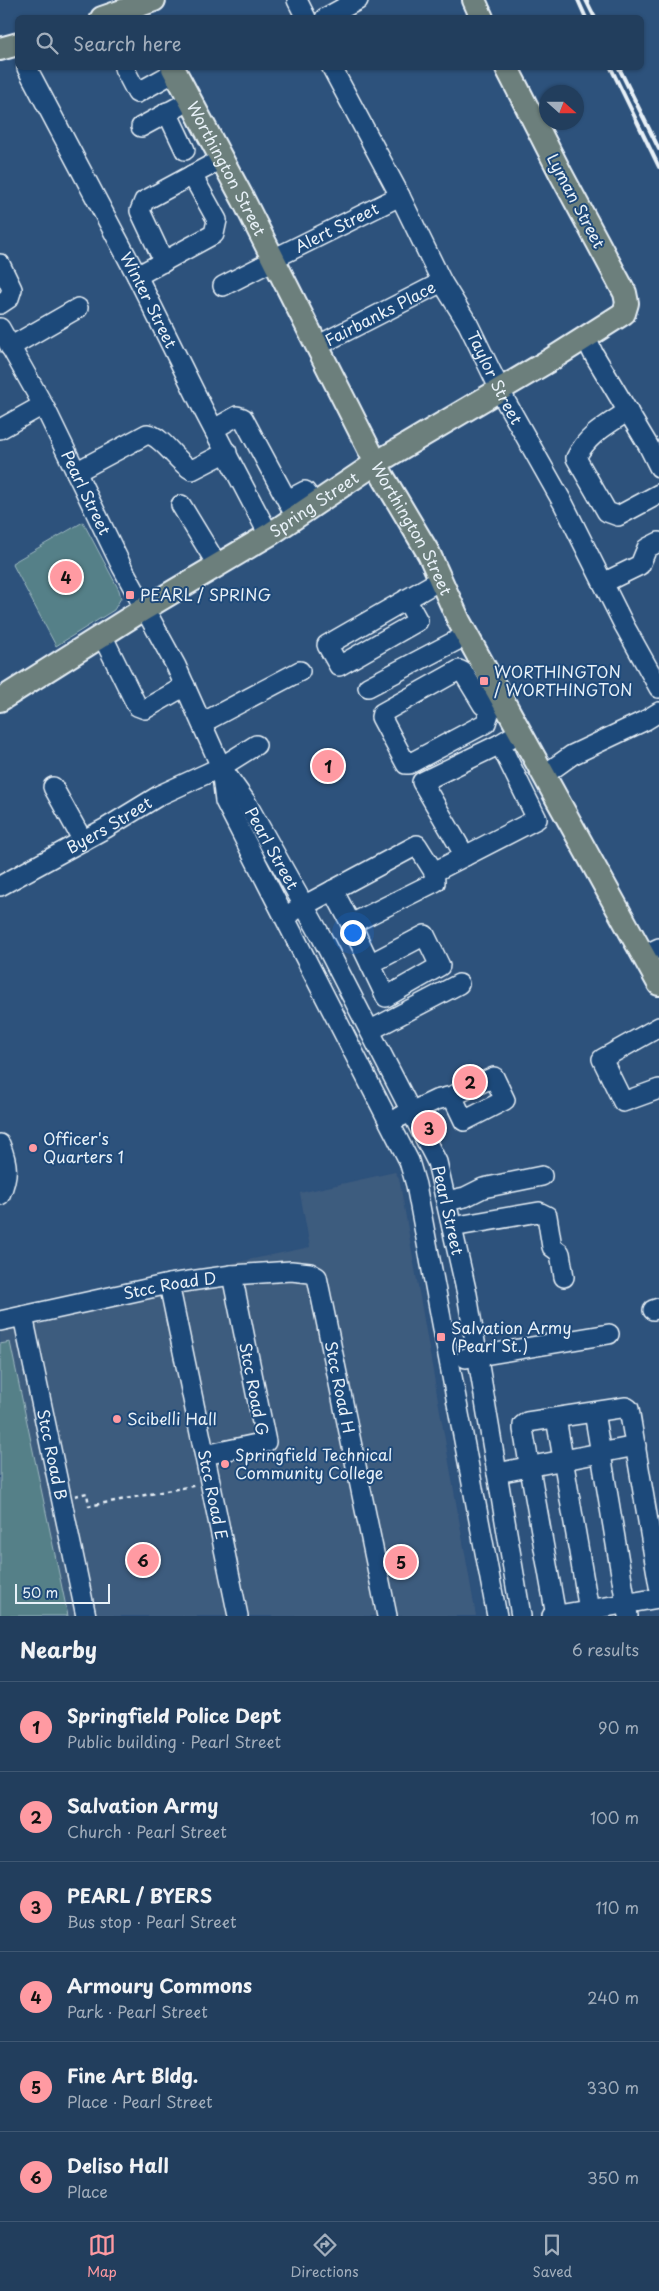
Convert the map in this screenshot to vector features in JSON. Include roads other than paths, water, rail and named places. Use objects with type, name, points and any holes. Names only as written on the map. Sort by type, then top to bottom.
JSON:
[{"type":"main road","points":[[474,0],[481,15]]},
{"type":"main road","points":[[113,15],[145,6]]},
{"type":"main road","name":"Worthington Street","points":[[174,70],[274,260],[376,463],[429,554],[467,635],[497,706],[520,732],[544,775],[652,952],[659,984]]},
{"type":"main road","name":"Lyman Street","points":[[508,70],[625,294],[627,308]]},
{"type":"main road","name":"Spring Street","points":[[2,694],[269,535],[292,509],[315,504],[376,463],[586,338],[619,317],[627,308]]},
{"type":"street","points":[[297,0],[304,15]]},
{"type":"street","points":[[330,15],[358,0]]},
{"type":"street","name":"Winter Street","points":[[28,70],[138,276],[269,535]]},
{"type":"street","points":[[125,70],[137,92],[174,70]]},
{"type":"street","name":"Taylor Street","points":[[333,70],[400,196],[442,282],[468,324],[500,390],[563,503],[659,688]]},
{"type":"street","points":[[141,127],[189,101]]},
{"type":"street","points":[[167,112],[185,150]]},
{"type":"street","points":[[164,262],[140,212],[144,201],[222,159]]},
{"type":"street","points":[[138,276],[214,234],[217,220],[192,175]]},
{"type":"street","name":"Alert Street","points":[[223,286],[400,196]]},
{"type":"street","points":[[0,264],[12,289],[12,294],[9,298],[0,304]]},
{"type":"street","name":"Fairbanks Place","points":[[317,346],[442,282]]},
{"type":"street","points":[[8,355],[78,308]]},
{"type":"street","name":"Pearl Street","points":[[0,328],[8,355],[43,405],[144,609],[185,686],[221,767],[246,802],[304,906],[371,1030],[437,1162],[467,1294],[521,1616]]},
{"type":"street","points":[[586,338],[628,411],[654,442],[659,467]]},
{"type":"street","points":[[0,429],[43,405]]},
{"type":"street","points":[[628,411],[593,434],[582,445],[576,458],[608,512],[618,516],[659,494]]},
{"type":"street","points":[[214,429],[237,416],[243,418],[292,509]]},
{"type":"street","points":[[76,472],[147,434],[159,441],[192,470],[227,452]]},
{"type":"street","points":[[241,479],[269,464]]},
{"type":"street","points":[[181,505],[218,566]]},
{"type":"street","points":[[603,583],[640,565],[647,548],[659,542]]},
{"type":"street","points":[[406,600],[440,580]]},
{"type":"street","points":[[368,687],[467,635]]},
{"type":"street","points":[[102,636],[136,706],[145,708],[185,686]]},
{"type":"street","points":[[459,670],[463,672],[483,705],[497,706],[486,724],[410,764],[406,764],[381,717],[382,713],[459,670]]},
{"type":"street","points":[[202,724],[300,671]]},
{"type":"street","points":[[544,775],[572,756],[659,712]]},
{"type":"street","points":[[465,856],[422,782],[500,744],[520,732]]},
{"type":"street","points":[[434,872],[537,818],[500,744]]},
{"type":"street","name":"Byers Street","points":[[0,886],[83,841],[160,795],[221,767],[256,745]]},
{"type":"street","name":"Pearl Street","points":[[221,767],[224,801],[409,1161],[416,1185],[497,1616]]},
{"type":"street","points":[[53,787],[83,841]]},
{"type":"street","points":[[284,917],[417,845],[434,872],[435,882],[351,924]]},
{"type":"street","points":[[333,890],[370,964]]},
{"type":"street","points":[[371,1030],[459,984]]},
{"type":"street","points":[[659,1026],[602,1059],[623,1102],[659,1089]]},
{"type":"street","points":[[390,1122],[436,1100],[452,1096]]},
{"type":"street","points":[[0,1144],[6,1161],[6,1179],[0,1195]]},
{"type":"street","points":[[446,1201],[465,1197],[483,1188],[542,1176]]},
{"type":"street","points":[[452,1227],[539,1212],[547,1216],[552,1247],[560,1254],[564,1277]]},
{"type":"street","name":"Stcc Road D","points":[[23,1316],[169,1284],[232,1275],[291,1271],[310,1273],[317,1277]]},
{"type":"street","name":"Stcc Road G","points":[[205,1455],[266,1442],[232,1275]]},
{"type":"street","name":"Stcc Road H","points":[[317,1277],[388,1616]]},
{"type":"street","name":"Stcc Road E","points":[[169,1284],[238,1616]]},
{"type":"street","points":[[0,1321],[23,1316]]},
{"type":"street","name":"Stcc Road B","points":[[23,1316],[86,1616]]},
{"type":"street","points":[[450,1361],[609,1334]]},
{"type":"street","points":[[659,1586],[630,1413],[626,1407],[527,1422],[523,1425],[555,1616],[627,1610],[659,1598]]},
{"type":"street","points":[[594,1412],[627,1610]]},
{"type":"street","points":[[556,1418],[590,1613]]},
{"type":"street","points":[[497,1473],[636,1446]]},
{"type":"railway","points":[[578,0],[585,15]]},
{"type":"railway","points":[[586,0],[594,15]]},
{"type":"railway","points":[[612,70],[659,167]]},
{"type":"railway","points":[[620,70],[659,149]]},
{"type":"place","name":"Armoury Commons","points":[[66,577]]},
{"type":"place","name":"PEARL / SPRING","points":[[130,595]]},
{"type":"place","name":"WORTHINGTON / WORTHINGTON","points":[[484,681]]},
{"type":"place","name":"Springfield Police Dept","points":[[328,766]]},
{"type":"place","name":"Salvation Army","points":[[470,1082]]},
{"type":"place","name":"PEARL / BYERS","points":[[429,1128]]},
{"type":"place","name":"Officer's Quarters 1","points":[[33,1148]]},
{"type":"place","name":"Salvation Army (Pearl St.)","points":[[441,1337]]},
{"type":"place","name":"Scibelli Hall","points":[[117,1419]]},
{"type":"place","name":"Springfield Technical Community College","points":[[225,1464]]},
{"type":"place","name":"Deliso Hall","points":[[143,1560]]},
{"type":"place","name":"Fine Art Bldg.","points":[[401,1562]]}]
